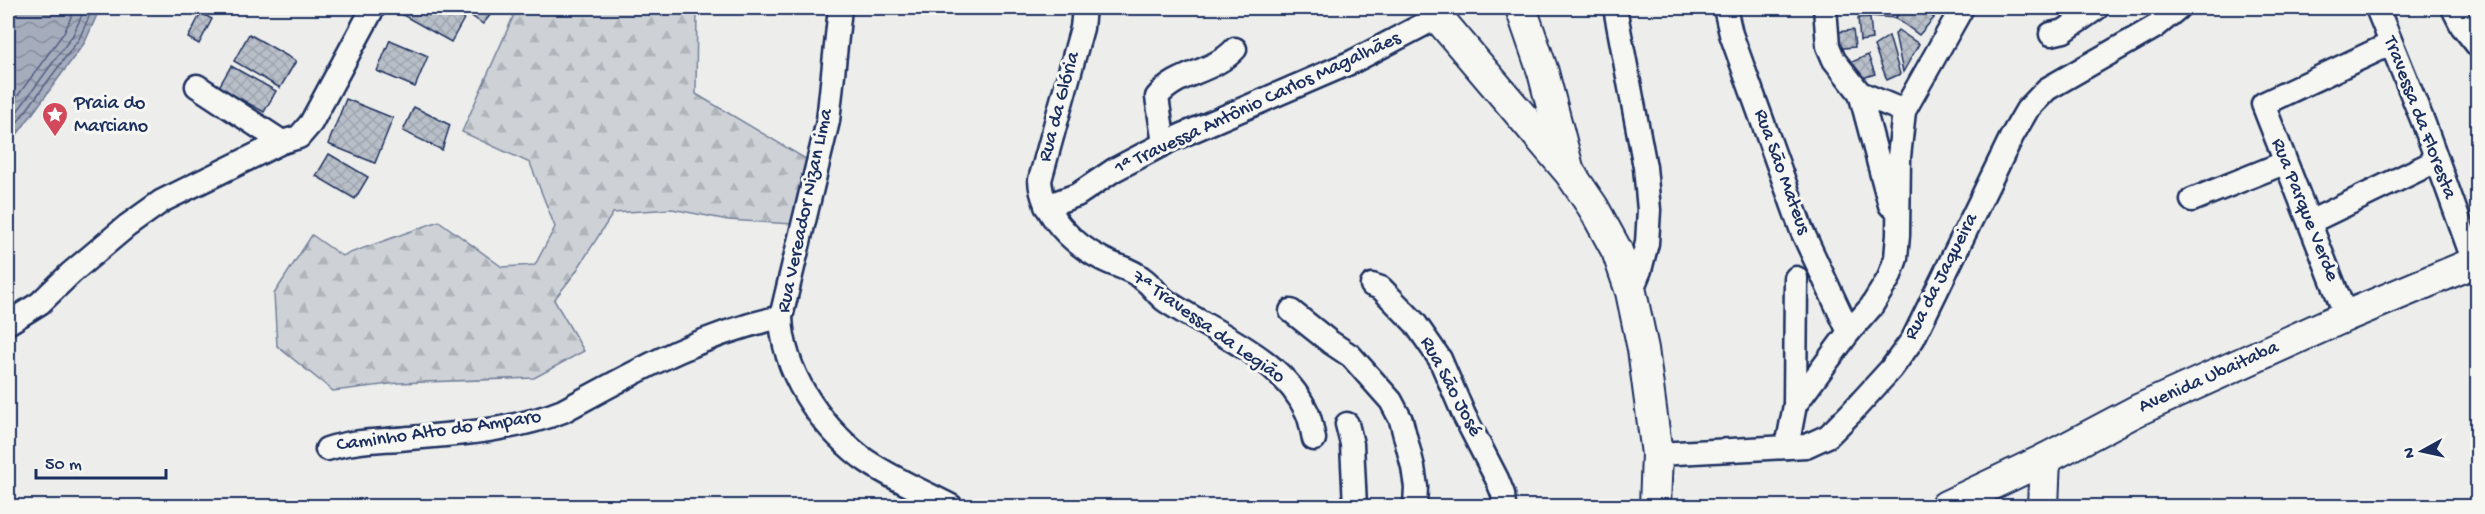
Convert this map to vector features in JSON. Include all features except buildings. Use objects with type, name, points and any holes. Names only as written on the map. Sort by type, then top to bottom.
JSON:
[{"type":"main road","points":[[1521,8],[1543,72],[1570,174]]},
{"type":"main road","points":[[1434,12],[1570,174],[1593,207],[1617,251],[1630,292],[1643,349],[1658,454],[1656,506]]},
{"type":"main road","name":"Avenida Ubaitaba","points":[[1946,507],[2138,410],[2346,316],[2476,261]]},
{"type":"main road","points":[[2043,507],[2044,459]]},
{"type":"street","points":[[8,323],[40,303],[71,273],[127,226],[162,201],[282,142],[299,137],[311,123],[372,8]]},
{"type":"street","name":"Rua Vereador Nizan Lima","points":[[840,8],[828,122],[781,317],[782,333],[792,366],[815,411],[837,436],[863,459],[951,507]]},
{"type":"street","name":"Rua da Glória","points":[[1046,206],[1041,195],[1040,180],[1082,28],[1084,8]]},
{"type":"street","points":[[1615,8],[1645,167],[1649,210],[1647,243],[1640,270],[1630,292]]},
{"type":"street","name":"Rua São Mateus","points":[[1725,8],[1731,34],[1802,231],[1849,332]]},
{"type":"street","points":[[1825,8],[1828,46],[1834,60],[1860,93],[1898,235]]},
{"type":"street","points":[[1795,405],[1849,332],[1871,308],[1890,278],[1896,258],[1898,235],[1899,157],[1904,111],[1962,8]]},
{"type":"street","points":[[2052,34],[2064,31],[2097,8]]},
{"type":"street","name":"Rua da Jaqueira","points":[[1658,454],[1806,446],[1828,436],[1892,369],[1912,339],[2027,110],[2047,89],[2155,27],[2178,8]]},
{"type":"street","name":"Travessa da Floresta","points":[[2377,8],[2476,261]]},
{"type":"street","points":[[2453,8],[2462,26],[2478,46]]},
{"type":"street","name":"1ª Travessa Antônio Carlos Magalhães","points":[[1046,206],[1077,195],[1114,170],[1164,144],[1352,62],[1434,12]]},
{"type":"street","name":"Rua Parque Verde","points":[[2346,316],[2310,222],[2284,163],[2263,104],[2386,46]]},
{"type":"street","points":[[1164,144],[1157,98],[1163,90],[1179,80],[1225,60],[1235,49]]},
{"type":"street","points":[[197,86],[282,142]]},
{"type":"street","points":[[1860,93],[1904,111]]},
{"type":"street","points":[[2310,222],[2436,161]]},
{"type":"street","points":[[2192,200],[2284,163]]},
{"type":"street","name":"7ª Travessa da Legião","points":[[1046,206],[1075,242],[1101,259],[1143,279],[1164,300],[1212,327],[1276,371],[1294,389],[1308,413],[1314,439]]},
{"type":"street","points":[[1787,447],[1795,405],[1796,278]]},
{"type":"street","name":"Rua São José","points":[[1372,285],[1381,288],[1415,323],[1440,359],[1497,479],[1503,494],[1504,507]]},
{"type":"street","points":[[1291,311],[1351,356],[1391,401],[1401,420],[1413,467],[1416,487],[1415,507]]},
{"type":"street","name":"Caminho Alto do Amparo","points":[[327,449],[348,442],[462,432],[545,418],[563,411],[689,345],[729,330],[781,317]]},
{"type":"street","points":[[1347,424],[1352,444],[1355,507]]},
{"type":"green space","points":[[517,8],[697,8],[696,94],[806,159],[793,224],[728,220],[672,209],[613,213],[575,273],[554,300],[584,351],[534,378],[398,383],[333,391],[277,346],[274,294],[312,235],[342,256],[439,221],[502,267],[535,265],[555,227],[530,163],[462,132]]},
{"type":"water","points":[[8,8],[100,8],[85,42],[8,144]]},
{"type":"place","name":"Praia do Marciano","points":[[55,138]]}]
